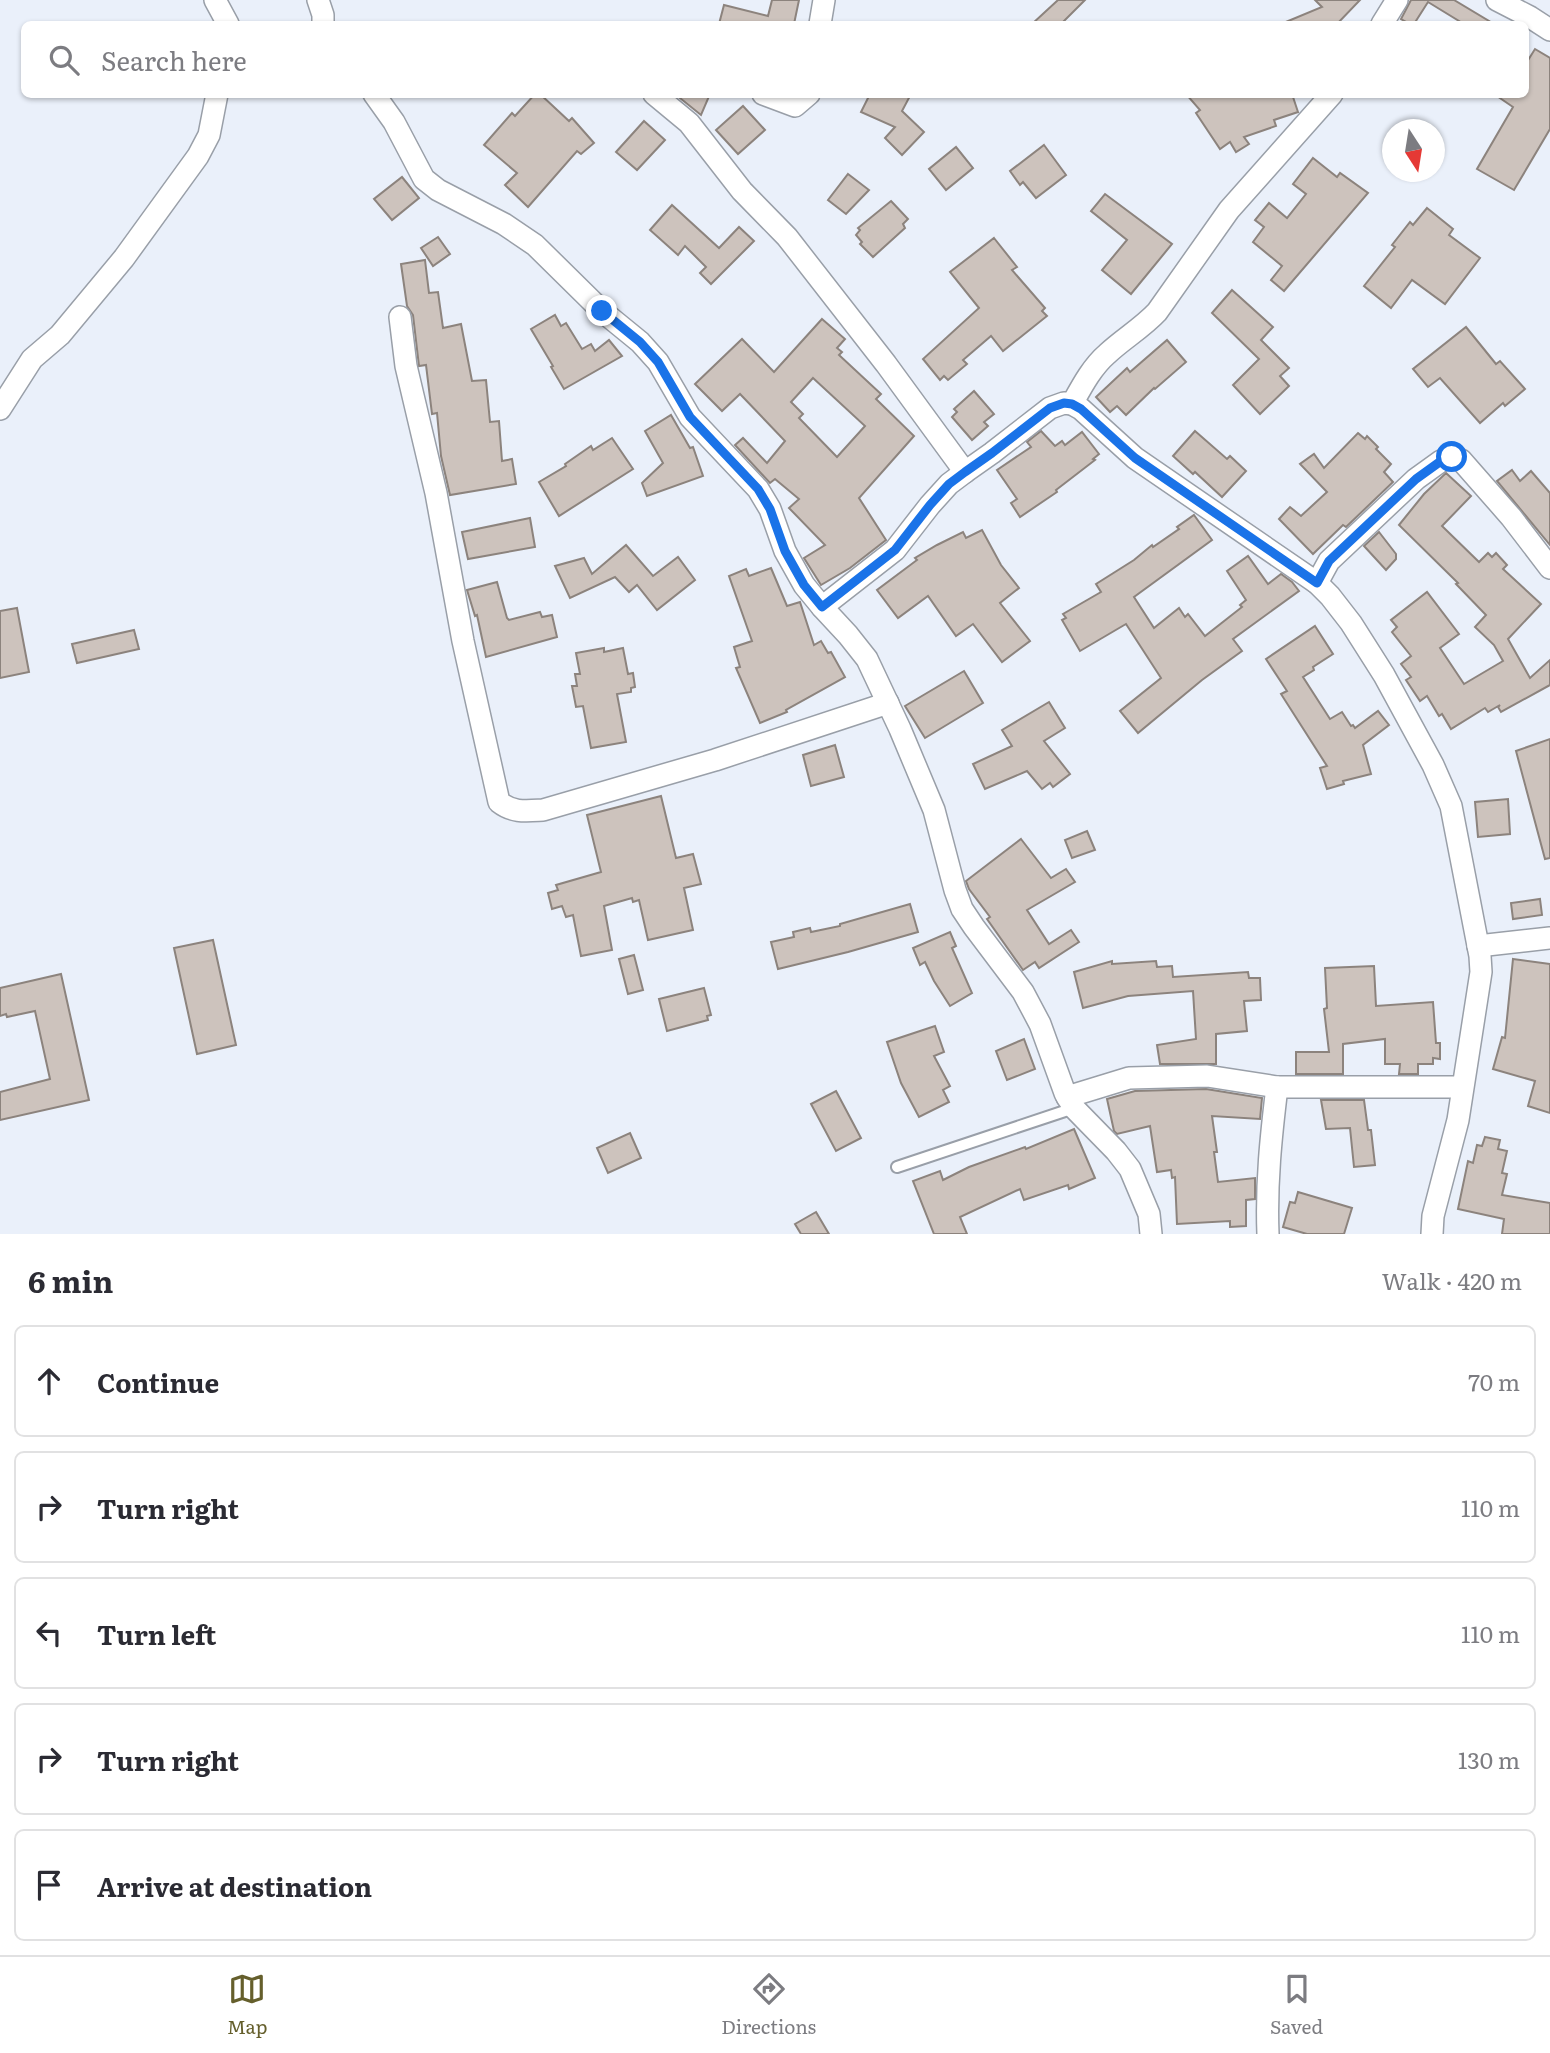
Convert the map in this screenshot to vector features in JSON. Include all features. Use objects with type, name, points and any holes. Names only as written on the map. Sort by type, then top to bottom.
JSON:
[{"type":"street","points":[[318,0],[323,21]]},
{"type":"street","points":[[820,21],[824,0]]},
{"type":"street","points":[[1384,21],[1397,0]]},
{"type":"street","points":[[1497,0],[1530,16],[1550,30]]},
{"type":"street","points":[[0,409],[32,359],[60,335],[124,258],[198,156],[209,135],[216,98]]},
{"type":"street","points":[[377,98],[394,122],[424,179],[438,190],[504,224],[534,245],[602,311],[640,342],[658,362],[690,417],[758,489],[770,509],[785,551],[804,585],[867,659],[934,810],[954,890],[962,909],[1023,992],[1040,1024],[1070,1102],[1130,1169],[1149,1214],[1151,1234]]},
{"type":"street","points":[[659,98],[689,122],[742,191],[787,237],[878,353],[965,472]]},
{"type":"street","points":[[774,98],[796,106],[805,98]]},
{"type":"street","points":[[1072,404],[1105,355],[1157,312],[1229,210],[1328,98]]},
{"type":"street","points":[[400,317],[406,366],[436,493],[463,641],[499,803],[519,812],[543,810],[715,760],[888,703]]},
{"type":"street","points":[[822,607],[895,550],[949,484],[1050,408],[1064,403],[1081,409],[1144,464],[1317,583],[1330,596],[1351,623],[1384,675],[1433,765],[1451,806],[1478,946],[1481,972],[1458,1120],[1433,1216],[1432,1234]]},
{"type":"street","points":[[1317,583],[1329,561],[1416,479],[1441,461],[1452,457],[1461,460],[1511,517],[1550,568]]},
{"type":"street","points":[[1478,946],[1550,938]]},
{"type":"street","points":[[1070,1102],[1129,1078],[1149,1077],[1207,1076],[1277,1087],[1462,1087]]},
{"type":"street","points":[[1268,1234],[1270,1143],[1277,1087]]},
{"type":"lane","points":[[897,1167],[1070,1102]]},
{"type":"building","points":[[772,0],[799,0],[795,21],[720,21],[724,5],[768,16]]},
{"type":"building","points":[[1058,0],[1085,0],[1064,21],[1035,21]]},
{"type":"building","points":[[1315,0],[1360,0],[1340,21],[1288,21],[1322,7]]},
{"type":"building","points":[[1411,0],[1454,0],[1489,21],[1459,21],[1428,2],[1416,21],[1401,19]]},
{"type":"building","points":[[1535,49],[1550,58],[1550,129],[1514,190],[1477,169],[1513,107],[1500,98],[1529,98],[1529,59]]},
{"type":"building","points":[[531,98],[544,98],[569,121],[572,118],[594,143],[581,154],[577,151],[528,207],[505,185],[517,173],[484,145],[512,113],[515,116]]},
{"type":"building","points":[[680,98],[708,98],[701,115]]},
{"type":"building","points":[[868,98],[909,98],[902,111],[924,132],[902,155],[885,138],[895,127],[861,112]]},
{"type":"building","points":[[1190,98],[1293,98],[1298,112],[1274,120],[1276,126],[1244,137],[1249,144],[1236,152],[1230,142],[1220,149],[1196,113],[1200,110]]},
{"type":"building","points":[[743,106],[765,130],[738,154],[716,130]]},
{"type":"building","points":[[644,121],[665,140],[637,170],[616,152]]},
{"type":"building","points":[[1044,145],[1066,175],[1036,198],[1023,182],[1020,185],[1010,171]]},
{"type":"building","points":[[956,147],[973,168],[946,190],[929,169]]},
{"type":"building","points":[[1313,158],[1337,177],[1340,173],[1368,193],[1284,291],[1271,280],[1282,266],[1253,242],[1264,227],[1255,220],[1269,203],[1287,218],[1306,194],[1293,184]]},
{"type":"building","points":[[848,174],[869,190],[846,214],[828,200]]},
{"type":"building","points":[[402,177],[419,198],[392,220],[374,199]]},
{"type":"building","points":[[1105,194],[1172,244],[1131,294],[1102,270],[1127,240],[1091,211]]},
{"type":"building","points":[[891,201],[908,219],[903,224],[905,228],[873,257],[860,244],[862,242],[856,235],[860,230],[858,228]]},
{"type":"building","points":[[672,205],[719,248],[739,227],[754,241],[711,284],[700,273],[706,267],[685,246],[678,255],[650,230]]},
{"type":"building","points":[[1427,208],[1453,229],[1449,235],[1480,258],[1445,304],[1412,280],[1391,308],[1364,286],[1395,247],[1392,245],[1410,222],[1413,225]]},
{"type":"building","points":[[438,237],[450,254],[433,266],[421,248]]},
{"type":"building","points":[[994,238],[1017,267],[1012,270],[1045,308],[1042,311],[1047,316],[1003,351],[991,336],[963,360],[967,364],[948,380],[944,376],[940,380],[923,359],[979,308],[950,272]]},
{"type":"building","points":[[425,260],[429,293],[438,292],[443,328],[461,324],[472,381],[486,380],[490,422],[499,421],[502,461],[512,459],[516,484],[450,495],[441,456],[437,413],[432,414],[426,365],[419,366],[413,315],[407,306],[401,264]]},
{"type":"building","points":[[1232,290],[1273,327],[1261,340],[1289,368],[1280,376],[1289,386],[1260,414],[1233,385],[1259,359],[1212,313]]},
{"type":"building","points":[[555,315],[561,326],[566,323],[582,349],[591,344],[595,351],[609,340],[622,356],[564,389],[531,329]]},
{"type":"building","points":[[822,319],[845,339],[837,348],[842,352],[839,355],[881,394],[876,399],[914,436],[859,498],[886,540],[850,568],[821,585],[804,558],[825,545],[789,508],[799,499],[775,479],[770,483],[735,445],[743,438],[767,463],[785,441],[740,394],[722,411],[695,384],[742,339],[774,372]],"holes":[[[813,378],[865,426],[837,457],[799,418],[803,414],[791,402]]]},
{"type":"building","points":[[1466,327],[1496,364],[1500,361],[1525,389],[1480,423],[1440,378],[1428,387],[1413,369]]},
{"type":"building","points":[[1167,340],[1186,362],[1126,415],[1117,406],[1110,412],[1096,397],[1127,368],[1130,372]]},
{"type":"building","points":[[974,391],[994,414],[984,422],[988,426],[972,440],[952,417],[957,412],[954,409]]},
{"type":"building","points":[[671,415],[690,448],[693,447],[703,476],[647,496],[642,483],[663,463],[645,431]]},
{"type":"building","points":[[1041,431],[1055,446],[1062,441],[1065,445],[1082,432],[1099,454],[1056,490],[1057,492],[1020,517],[1011,503],[1017,499],[997,470],[1031,447],[1027,442]]},
{"type":"building","points":[[1195,431],[1227,459],[1230,456],[1246,471],[1222,497],[1173,456]]},
{"type":"building","points":[[1358,433],[1365,439],[1367,436],[1391,464],[1384,472],[1393,482],[1313,554],[1279,519],[1290,507],[1301,516],[1327,492],[1300,464],[1314,454],[1324,468]]},
{"type":"building","points":[[612,438],[633,469],[559,516],[539,482],[566,466],[565,464],[591,446],[593,450]]},
{"type":"building","points":[[1512,470],[1520,481],[1531,471],[1550,493],[1550,545],[1497,481]]},
{"type":"building","points":[[1446,473],[1471,496],[1442,526],[1479,562],[1488,553],[1492,557],[1496,553],[1507,565],[1503,569],[1541,604],[1508,639],[1530,678],[1550,660],[1550,685],[1501,712],[1498,707],[1500,705],[1488,712],[1485,708],[1451,729],[1427,696],[1420,701],[1406,680],[1411,677],[1401,664],[1411,656],[1392,632],[1397,627],[1391,620],[1427,592],[1459,634],[1440,648],[1464,684],[1503,661],[1494,645],[1475,627],[1486,615],[1456,584],[1458,583],[1399,525],[1424,494]]},
{"type":"building","points":[[1194,515],[1212,540],[1134,597],[1154,628],[1179,608],[1185,617],[1188,614],[1205,636],[1242,607],[1240,605],[1246,600],[1227,571],[1248,556],[1268,584],[1281,574],[1299,591],[1233,639],[1242,651],[1138,733],[1120,711],[1161,678],[1126,624],[1080,651],[1062,620],[1066,618],[1063,614],[1101,592],[1096,584],[1179,529],[1177,527]]},
{"type":"building","points":[[530,518],[535,547],[468,559],[462,532]]},
{"type":"building","points":[[982,530],[1001,565],[1019,588],[1000,603],[1030,641],[1002,662],[973,624],[956,636],[928,596],[898,618],[877,590],[917,560],[915,558],[937,545],[963,532],[966,538]]},
{"type":"building","points":[[1379,532],[1396,554],[1396,559],[1386,570],[1364,546]]},
{"type":"building","points":[[626,545],[653,576],[678,557],[695,580],[657,610],[637,585],[629,592],[615,577],[570,598],[555,566],[584,558],[592,574]]},
{"type":"building","points":[[771,568],[787,606],[800,602],[814,645],[821,641],[828,653],[831,652],[845,677],[786,710],[787,712],[760,723],[736,668],[740,667],[734,647],[752,641],[729,576],[746,569],[749,576]]},
{"type":"building","points":[[497,582],[509,620],[540,612],[542,617],[552,615],[557,637],[486,657],[477,615],[475,616],[467,590]]},
{"type":"building","points":[[17,608],[29,672],[0,678],[0,611]]},
{"type":"building","points":[[1315,626],[1333,654],[1303,677],[1330,719],[1342,712],[1355,728],[1378,711],[1389,725],[1363,745],[1371,774],[1343,781],[1344,784],[1327,789],[1320,768],[1327,766],[1281,694],[1287,691],[1266,659]]},
{"type":"building","points":[[134,630],[139,649],[77,663],[72,644]]},
{"type":"building","points":[[604,648],[604,652],[623,648],[628,674],[633,673],[635,687],[631,688],[631,692],[617,694],[626,742],[591,748],[583,706],[576,707],[572,686],[577,686],[575,674],[580,674],[576,653]]},
{"type":"building","points":[[964,671],[983,703],[925,738],[905,706]]},
{"type":"building","points":[[1049,702],[1065,728],[1044,741],[1070,774],[1053,787],[1050,783],[1042,789],[1027,771],[985,789],[973,764],[1012,746],[1002,730]]},
{"type":"building","points":[[1550,739],[1550,858],[1545,859],[1516,751]]},
{"type":"building","points":[[835,745],[844,777],[811,786],[803,755]]},
{"type":"building","points":[[661,796],[676,858],[693,854],[701,884],[684,888],[693,930],[648,940],[639,900],[633,902],[632,898],[604,906],[612,950],[581,956],[573,915],[566,917],[562,906],[552,909],[548,893],[558,890],[556,885],[601,872],[587,815]]},
{"type":"building","points":[[1508,799],[1510,834],[1478,837],[1475,802]]},
{"type":"building","points":[[1087,831],[1095,850],[1072,858],[1065,840]]},
{"type":"building","points":[[1021,839],[1051,878],[1066,869],[1075,882],[1027,910],[1049,944],[1071,930],[1079,942],[1039,968],[1035,962],[1023,970],[987,919],[990,917],[966,881]]},
{"type":"building","points":[[1540,899],[1542,915],[1513,919],[1511,903]]},
{"type":"building","points":[[910,904],[918,932],[778,969],[771,942],[794,937],[793,932],[810,928],[811,932],[840,926]]},
{"type":"building","points":[[950,932],[956,946],[952,948],[972,993],[950,1006],[925,962],[920,965],[913,948]]},
{"type":"building","points":[[213,940],[236,1045],[197,1054],[174,948]]},
{"type":"building","points":[[634,955],[643,990],[628,994],[619,959]]},
{"type":"building","points":[[1513,959],[1550,964],[1550,1113],[1528,1106],[1535,1081],[1493,1069],[1502,1037],[1505,1038]]},
{"type":"building","points":[[1112,961],[1112,964],[1156,961],[1157,967],[1172,966],[1173,977],[1248,972],[1249,978],[1260,978],[1261,1000],[1244,1001],[1247,1031],[1216,1034],[1216,1064],[1160,1064],[1157,1045],[1196,1039],[1193,991],[1128,996],[1083,1008],[1074,972]]},
{"type":"building","points":[[1374,966],[1376,1006],[1433,1002],[1440,1059],[1433,1058],[1433,1064],[1418,1064],[1418,1074],[1399,1074],[1400,1064],[1385,1064],[1385,1039],[1343,1044],[1343,1074],[1296,1074],[1296,1052],[1329,1052],[1324,1009],[1327,1008],[1325,968]]},
{"type":"building","points":[[61,974],[89,1100],[0,1120],[0,1092],[50,1079],[35,1011],[0,1016],[0,988]]},
{"type":"building","points":[[704,988],[711,1015],[707,1016],[708,1020],[667,1031],[659,999]]},
{"type":"building","points":[[935,1026],[944,1052],[934,1056],[950,1086],[943,1090],[949,1102],[919,1117],[901,1083],[887,1042]]},
{"type":"building","points":[[1024,1039],[1035,1069],[1007,1080],[996,1051]]},
{"type":"building","points":[[1206,1089],[1262,1098],[1260,1119],[1212,1116],[1218,1182],[1255,1178],[1255,1199],[1246,1200],[1246,1226],[1230,1227],[1230,1221],[1177,1224],[1175,1177],[1172,1178],[1171,1170],[1157,1172],[1150,1126],[1117,1134],[1114,1131],[1107,1099],[1135,1091]]},
{"type":"building","points":[[836,1091],[861,1138],[836,1151],[811,1104]]},
{"type":"building","points":[[1321,1100],[1364,1100],[1375,1165],[1354,1167],[1350,1128],[1326,1129]]},
{"type":"building","points":[[1074,1129],[1095,1178],[1069,1189],[1068,1185],[1024,1200],[1020,1189],[960,1217],[967,1234],[934,1234],[913,1181],[940,1171],[943,1180],[969,1167],[1025,1147],[1026,1149]]},
{"type":"building","points":[[630,1133],[641,1158],[608,1173],[597,1148]]},
{"type":"building","points":[[1485,1137],[1500,1140],[1498,1149],[1507,1151],[1502,1173],[1507,1174],[1502,1195],[1550,1203],[1550,1234],[1502,1234],[1504,1219],[1458,1209],[1468,1161],[1473,1163],[1477,1145],[1482,1146]]},
{"type":"building","points":[[1298,1192],[1352,1208],[1344,1234],[1307,1234],[1283,1227],[1290,1202],[1295,1203]]},
{"type":"building","points":[[816,1212],[829,1234],[801,1234],[795,1224]]},
{"type":"route","points":[[602,311],[640,342],[658,362],[690,417],[758,489],[770,509],[785,551],[804,585],[822,607],[895,550],[949,484],[1050,408],[1064,403],[1081,409],[1135,458],[1317,583],[1329,561],[1416,479],[1441,461],[1452,457]]}]
